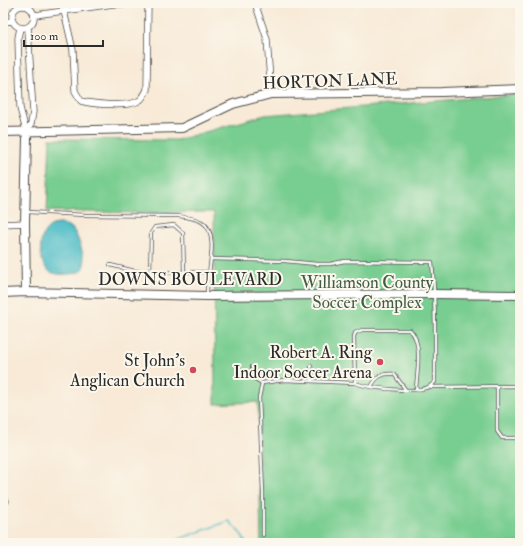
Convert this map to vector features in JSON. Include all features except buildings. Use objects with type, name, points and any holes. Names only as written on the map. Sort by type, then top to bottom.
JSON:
[{"type":"street","points":[[34,15],[114,4],[148,3],[147,90],[140,100],[130,104],[92,104],[81,101],[75,91],[73,50],[64,11]]},
{"type":"street","points":[[255,3],[267,38],[271,94]]},
{"type":"street","points":[[26,131],[31,124],[33,112],[28,28],[34,21],[34,15],[31,9],[21,4],[14,10],[12,21],[15,26],[20,28],[28,28]]},
{"type":"street","points":[[3,22],[12,21]]},
{"type":"street","points":[[20,28],[18,38],[20,108],[27,138],[25,212],[26,292]]},
{"type":"street","name":"HORTON LANE","points":[[3,132],[182,128],[233,104],[271,94],[442,92],[520,89]]},
{"type":"street","points":[[3,224],[25,224]]},
{"type":"street","name":"DOWNS BOULEVARD","points":[[3,293],[26,292],[207,296],[434,294],[520,295]]},
{"type":"lane","points":[[25,212],[85,215],[178,216],[204,222],[212,236],[211,260],[206,286],[207,296]]},
{"type":"lane","points":[[150,273],[151,233],[155,226],[158,225],[174,225],[183,233],[184,272]]},
{"type":"lane","points":[[211,260],[285,261],[317,264],[330,264],[345,260],[432,262],[436,321],[434,382],[430,386]]},
{"type":"lane","points":[[110,265],[150,273],[209,272]]},
{"type":"lane","points":[[355,383],[355,333],[362,330],[410,330],[414,333],[418,349],[416,389]]},
{"type":"lane","points":[[311,366],[312,381]]},
{"type":"lane","points":[[252,367],[255,379],[262,383],[284,380],[355,383],[364,387],[396,390],[416,389],[430,386],[520,386]]},
{"type":"lane","points":[[371,387],[380,375],[388,373],[394,374],[405,390]]},
{"type":"lane","points":[[262,383],[259,398],[263,493],[263,535]]},
{"type":"lane","points":[[497,386],[497,431],[502,438],[520,438]]},
{"type":"green space","name":"Williamson County Soccer Complex","points":[[520,94],[520,543],[261,542],[258,402],[215,404],[214,212],[139,213],[47,211],[50,139],[177,140],[265,115]]},
{"type":"water","points":[[63,224],[72,228],[83,253],[84,268],[72,274],[58,274],[49,271],[45,267],[41,256],[42,237],[45,232],[51,226]]},
{"type":"waterway","points":[[168,543],[229,521],[241,534],[246,543]]},
{"type":"place","name":"Robert A. Ring Indoor Soccer Arena","points":[[380,362]]},
{"type":"place","name":"St John's Anglican Church","points":[[193,370]]}]
